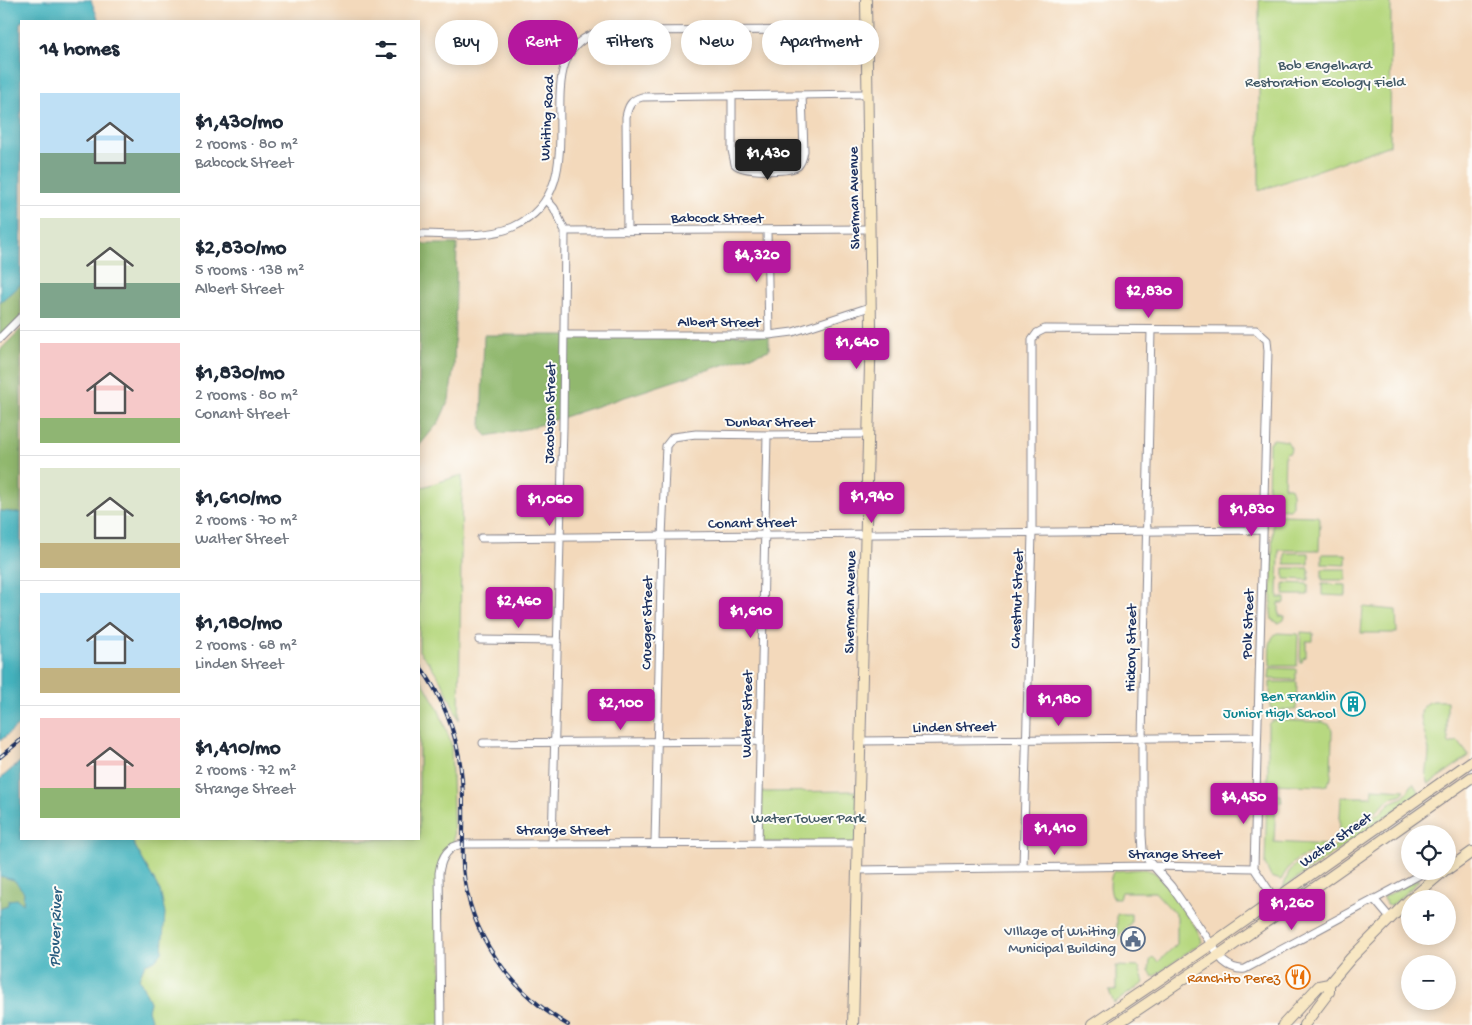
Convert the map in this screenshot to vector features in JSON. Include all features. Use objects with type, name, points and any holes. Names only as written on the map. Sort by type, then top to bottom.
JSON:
[{"type":"main road","name":"Sherman Avenue","points":[[866,0],[866,20]]},
{"type":"main road","name":"Sherman Avenue","points":[[853,1025],[870,307],[867,65]]},
{"type":"main road","name":"Water Street","points":[[1092,1025],[1212,944],[1472,761]]},
{"type":"main road","name":"Water Street","points":[[1115,1025],[1219,955],[1472,777]]},
{"type":"main road","points":[[1456,862],[1468,854]]},
{"type":"main road","points":[[1421,890],[1433,880]]},
{"type":"main road","points":[[1304,1025],[1329,992],[1330,984],[1351,958],[1401,908]]},
{"type":"main road","points":[[1283,1025],[1319,986],[1330,984]]},
{"type":"street","name":"Whiting Road","points":[[420,234],[497,232],[525,220],[546,200],[555,179],[559,162],[563,66],[574,46],[595,33],[603,31],[762,30]]},
{"type":"street","points":[[627,231],[626,118],[630,103],[634,99],[642,97],[867,94]]},
{"type":"street","points":[[732,96],[732,150],[735,164],[744,170],[786,170],[799,165],[804,151],[802,95]]},
{"type":"street","name":"Jacobson Street","points":[[546,200],[554,208],[565,231],[558,640],[552,843]]},
{"type":"street","name":"Babcock Street","points":[[565,231],[869,229]]},
{"type":"street","points":[[767,231],[770,335]]},
{"type":"street","name":"Albert Street","points":[[564,335],[770,335],[793,332],[870,307]]},
{"type":"street","points":[[0,338],[20,318]]},
{"type":"street","name":"Chestnut Street","points":[[1023,867],[1032,532],[1032,340],[1037,333],[1045,329],[1151,330]]},
{"type":"street","name":"Polk Street","points":[[1151,330],[1248,329],[1260,332],[1267,340],[1264,530],[1254,868]]},
{"type":"street","name":"Hickory Street","points":[[1151,330],[1142,738],[1143,850],[1152,866],[1171,886],[1219,955]]},
{"type":"street","name":"Dunbar Street","points":[[673,437],[696,434],[767,436],[868,434]]},
{"type":"street","name":"Walter Street","points":[[758,842],[767,436]]},
{"type":"street","name":"Crueger Street","points":[[655,843],[665,456],[666,446],[673,437]]},
{"type":"street","name":"Conant Street","points":[[481,538],[1264,530]]},
{"type":"street","points":[[479,640],[558,640]]},
{"type":"street","name":"Linden Street","points":[[861,741],[1257,737]]},
{"type":"street","points":[[483,742],[759,741]]},
{"type":"street","name":"Strange Street","points":[[441,1025],[440,867],[444,856],[454,846],[463,844],[552,843],[857,843]]},
{"type":"street","points":[[1456,859],[1468,854]]},
{"type":"street","name":"Strange Street","points":[[856,870],[1152,866],[1254,868]]},
{"type":"street","points":[[1254,868],[1282,910]]},
{"type":"street","points":[[1219,955],[1231,967],[1245,969],[1410,880]]},
{"type":"street","points":[[1374,899],[1390,918]]},
{"type":"green space","name":"Bob Engelhard Restoration Ecology Field","points":[[1259,0],[1391,0],[1390,145],[1259,191]]},
{"type":"green space","points":[[420,244],[457,244],[454,366],[449,400],[439,422],[420,445]]},
{"type":"green space","points":[[20,285],[20,318],[0,338],[0,302]]},
{"type":"green space","points":[[20,330],[20,513],[0,511],[0,350]]},
{"type":"green space","points":[[484,335],[769,335],[769,350],[530,428],[487,436],[481,429]]},
{"type":"green space","points":[[1274,439],[1287,441],[1291,448],[1290,452],[1285,453],[1284,487],[1290,487],[1292,493],[1292,507],[1290,509],[1274,508],[1268,502],[1269,442]]},
{"type":"green space","points":[[462,475],[459,720],[438,676],[420,652],[420,488]]},
{"type":"green space","points":[[1279,515],[1317,516],[1320,518],[1319,550],[1279,550],[1278,598],[1285,598],[1285,603],[1279,603],[1279,616],[1285,616],[1284,620],[1279,623],[1272,620],[1271,613],[1273,518]]},
{"type":"green space","points":[[1285,553],[1309,553],[1309,564],[1285,564]]},
{"type":"green space","points":[[1322,554],[1346,554],[1346,565],[1322,564]]},
{"type":"green space","points":[[1284,568],[1309,568],[1309,580],[1284,579]]},
{"type":"green space","points":[[1322,569],[1346,569],[1346,580],[1322,580]]},
{"type":"green space","points":[[1284,583],[1308,584],[1308,595],[1284,595]]},
{"type":"green space","points":[[1322,584],[1346,585],[1346,596],[1322,595]]},
{"type":"green space","points":[[1363,607],[1396,610],[1397,633],[1361,633]]},
{"type":"green space","points":[[1301,632],[1313,633],[1313,641],[1306,641],[1306,657],[1300,662]]},
{"type":"green space","points":[[1277,633],[1298,634],[1297,666],[1270,666],[1270,643]]},
{"type":"green space","points":[[1270,668],[1296,669],[1296,680],[1269,679]]},
{"type":"green space","points":[[420,677],[439,711],[451,743],[454,846],[442,860],[441,1025],[157,1025],[152,1023],[148,1010],[150,1002],[139,978],[145,964],[155,960],[160,891],[132,840],[420,840]]},
{"type":"green space","points":[[1270,682],[1297,682],[1296,710],[1277,710],[1270,707]]},
{"type":"green space","points":[[1447,701],[1449,744],[1458,741],[1469,756],[1430,783],[1427,783],[1429,751],[1422,726],[1421,712],[1423,707],[1429,702]]},
{"type":"green space","points":[[1271,721],[1323,722],[1330,725],[1332,730],[1331,778],[1327,785],[1273,784],[1268,782],[1268,725]]},
{"type":"green space","points":[[1413,783],[1418,794],[1283,888],[1289,872],[1296,864],[1323,854],[1342,841],[1359,822],[1379,814],[1390,803],[1404,797]]},
{"type":"green space","points":[[1372,788],[1405,790],[1402,794],[1386,801],[1377,811],[1355,821],[1346,833],[1339,838],[1341,797],[1372,797]]},
{"type":"green space","name":"Water Tower Park","points":[[859,791],[857,843],[758,842],[759,792]]},
{"type":"green space","points":[[1270,795],[1281,795],[1282,802],[1276,802],[1274,842],[1329,845],[1292,863],[1281,880],[1271,877],[1265,864],[1267,798]]},
{"type":"green space","points":[[1144,869],[1155,873],[1182,906],[1202,942],[1153,977],[1149,970],[1150,961],[1153,957],[1158,962],[1177,944],[1177,916],[1155,892],[1121,892],[1119,898],[1113,898],[1110,888],[1110,880],[1114,871]]},
{"type":"green space","points":[[0,876],[14,880],[24,891],[23,905],[9,900],[7,906],[0,909]]},
{"type":"green space","points":[[1418,880],[1409,890],[1401,890],[1401,897],[1391,906],[1386,905],[1384,897]]},
{"type":"green space","points":[[1117,914],[1131,914],[1131,923],[1117,937]]},
{"type":"green space","points":[[1116,966],[1139,967],[1144,983],[1114,1003],[1109,991],[1116,991]]},
{"type":"water","points":[[0,0],[91,0],[99,20],[20,20],[20,285],[0,302]]},
{"type":"water","points":[[0,511],[20,513],[20,724],[0,741]]},
{"type":"water","name":"Plover River","points":[[20,762],[20,840],[132,840],[160,891],[165,913],[162,952],[155,960],[145,964],[139,978],[150,1002],[148,1010],[152,1023],[157,1025],[0,1025],[0,909],[7,906],[9,900],[17,899],[23,904],[24,892],[14,880],[0,876],[0,779]]},
{"type":"railway","points":[[420,666],[447,713],[457,748],[462,784],[463,867],[467,892],[474,916],[496,959],[511,978],[547,1012],[568,1025]]},
{"type":"railway","points":[[0,757],[20,741]]},
{"type":"place","name":"Ben Franklin Junior High School","points":[[1353,704]]},
{"type":"place","name":"VIllage of Whiting Municipal Building","points":[[1133,939]]},
{"type":"place","name":"Ranchito Perez","points":[[1298,977]]}]
